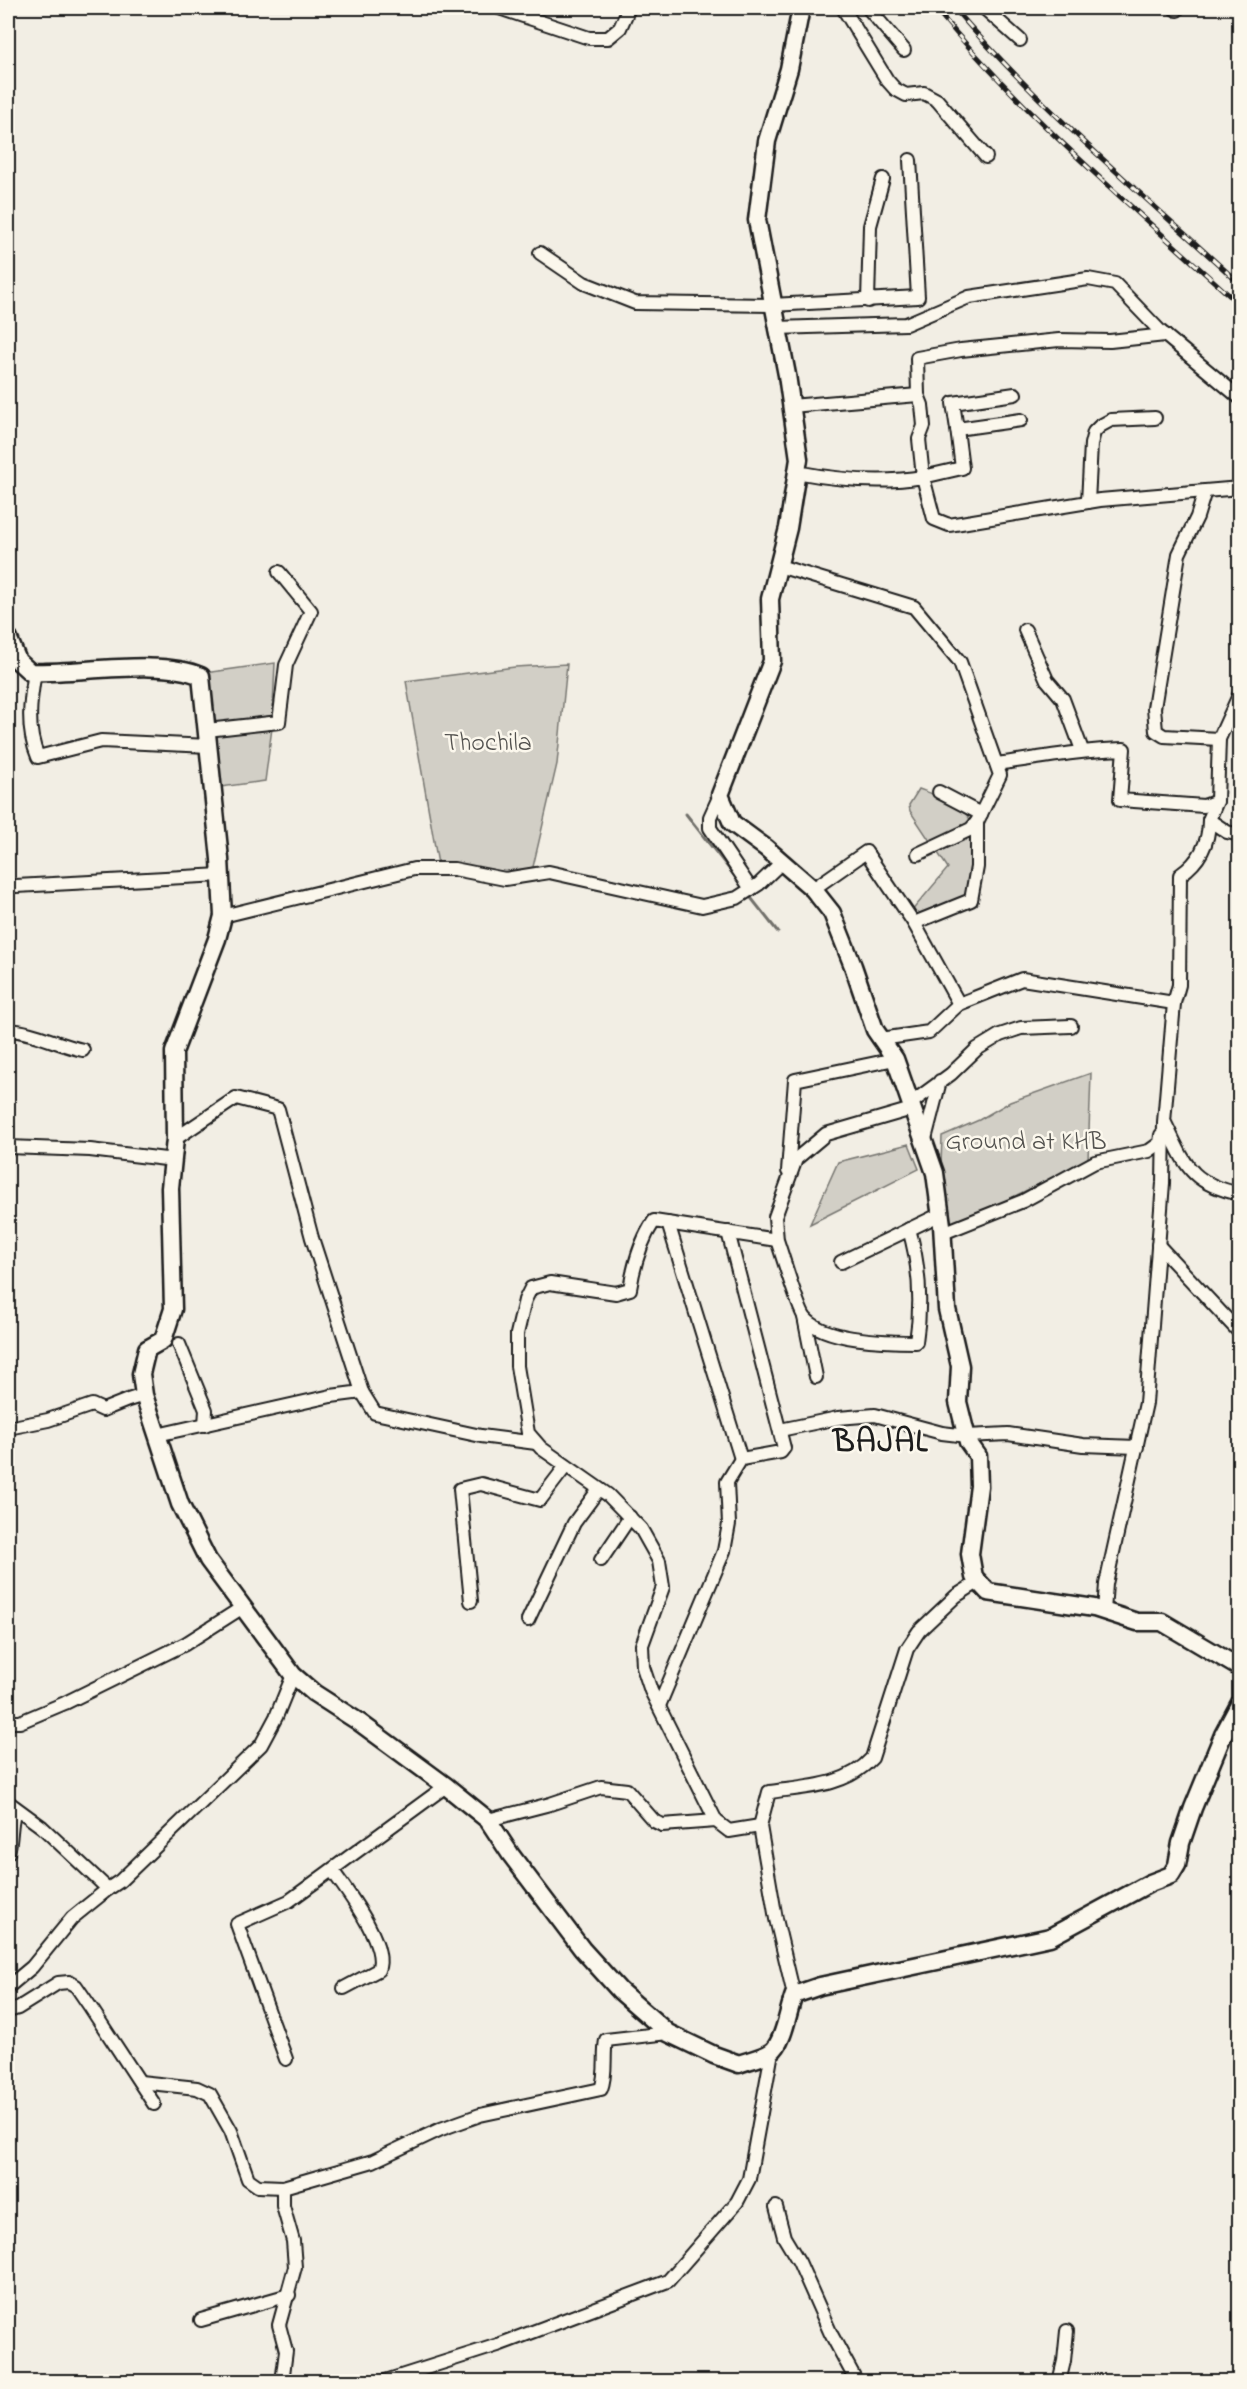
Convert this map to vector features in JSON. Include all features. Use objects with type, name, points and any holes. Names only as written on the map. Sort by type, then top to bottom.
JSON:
[{"type":"street","points":[[499,8],[589,38],[608,38],[620,28],[629,8]]},
{"type":"street","points":[[747,891],[710,828],[710,817],[742,742],[772,661],[770,599],[788,528],[798,459],[791,406],[757,220],[766,141],[789,69],[801,8]]},
{"type":"street","points":[[843,8],[887,80],[895,89],[906,94],[924,93],[937,100],[986,157]]},
{"type":"street","points":[[867,8],[904,50]]},
{"type":"street","points":[[984,8],[1020,40]]},
{"type":"street","points":[[540,253],[584,283],[635,303],[772,305],[918,297],[910,160]]},
{"type":"street","points":[[868,301],[870,226],[883,179]]},
{"type":"street","points":[[776,328],[906,324],[969,297],[1088,279],[1115,284],[1166,335],[1239,398]]},
{"type":"street","points":[[1166,335],[1110,341],[1059,340],[917,358],[918,395],[922,405],[924,426],[919,439],[923,477],[934,519],[949,525],[1088,502],[1239,488]]},
{"type":"street","points":[[796,472],[818,476],[898,481],[962,468],[953,402],[1015,394]]},
{"type":"street","points":[[791,406],[918,395]]},
{"type":"street","points":[[1088,502],[1091,444],[1094,432],[1111,420],[1155,418]]},
{"type":"street","points":[[957,429],[1021,420]]},
{"type":"street","points":[[1205,491],[1197,517],[1179,554],[1154,708],[1156,731],[1164,736],[1219,739]]},
{"type":"street","points":[[779,566],[914,607],[960,662],[1000,775],[979,818],[971,829],[918,854]]},
{"type":"street","points":[[34,672],[29,711],[34,747],[38,757],[101,741],[208,738],[279,722],[286,664],[311,611],[279,572]]},
{"type":"street","points":[[1025,630],[1047,680],[1063,699],[1082,750]]},
{"type":"street","points":[[8,638],[18,661],[30,672],[140,668],[189,671],[201,676],[223,916],[217,939],[174,1052],[176,1139],[170,1188],[172,1309],[163,1340],[147,1349],[142,1366],[144,1395],[157,1435],[180,1504],[203,1550],[293,1675],[314,1693],[359,1722],[446,1786],[488,1820],[511,1855],[582,1949],[620,1991],[668,2033],[714,2055],[739,2064],[772,2052]]},
{"type":"street","points":[[1104,1611],[1106,1584],[1146,1403],[1158,1245],[1164,1122],[1174,1003],[1179,985],[1180,875],[1192,867],[1209,837],[1209,820],[1217,801],[1219,739],[1239,693]]},
{"type":"street","points":[[997,764],[1068,755],[1082,750],[1124,749],[1120,800],[1204,807],[1217,801]]},
{"type":"street","points":[[939,792],[979,818]]},
{"type":"street","points":[[720,795],[732,823],[813,889],[832,913],[875,1030],[895,1059],[935,1173],[943,1233],[947,1309],[960,1366],[958,1402],[968,1442],[978,1456],[979,1485],[970,1554],[974,1577],[988,1592],[1104,1611],[1137,1622],[1162,1622],[1239,1668]]},
{"type":"street","points":[[914,923],[971,900],[977,867],[979,818]]},
{"type":"street","points":[[1209,820],[1227,832],[1239,835]]},
{"type":"street","points":[[813,889],[866,852],[914,923],[958,1004]]},
{"type":"street","points":[[223,916],[414,869],[454,869],[505,879],[549,872],[702,906],[747,891],[759,884],[782,862]]},
{"type":"street","points":[[16,886],[221,875]]},
{"type":"street","points":[[881,1039],[929,1032],[958,1004],[1022,979],[1174,1003]]},
{"type":"street","points":[[816,1377],[804,1317],[777,1240],[775,1217],[796,1159],[826,1134],[911,1106],[977,1049],[1000,1035],[1021,1028],[1071,1026]]},
{"type":"street","points":[[8,1030],[17,1030],[83,1050]]},
{"type":"street","points":[[787,1185],[795,1080],[895,1059]]},
{"type":"street","points":[[924,1143],[940,1081]]},
{"type":"street","points":[[176,1139],[236,1098],[278,1109],[312,1238],[362,1392],[375,1413],[481,1436],[536,1443]]},
{"type":"street","points":[[1164,1122],[1185,1164]]},
{"type":"street","points":[[943,1233],[1023,1201],[1095,1162],[1149,1151],[1160,1143],[1164,1122]]},
{"type":"street","points":[[8,1147],[90,1150],[174,1160]]},
{"type":"street","points":[[1163,1147],[1185,1164],[1198,1179],[1239,1194]]},
{"type":"street","points":[[841,1262],[941,1214]]},
{"type":"street","points":[[760,1826],[729,1831],[716,1821],[659,1706],[643,1667],[642,1645],[663,1587],[658,1561],[641,1529],[630,1517],[599,1489],[536,1443],[528,1433],[517,1366],[517,1334],[525,1300],[531,1288],[550,1283],[616,1293],[630,1289],[643,1238],[654,1221],[777,1240]]},
{"type":"street","points":[[659,1706],[724,1551],[729,1524],[727,1482],[741,1459],[668,1223]]},
{"type":"street","points":[[804,1317],[820,1328],[870,1342],[916,1342],[921,1311],[916,1254],[909,1229]]},
{"type":"street","points":[[728,1232],[780,1430],[783,1452],[741,1459]]},
{"type":"street","points":[[1158,1245],[1239,1333]]},
{"type":"street","points":[[179,1344],[206,1410],[205,1425]]},
{"type":"street","points":[[157,1435],[331,1396],[362,1392]]},
{"type":"street","points":[[8,1428],[48,1420],[92,1405],[103,1410],[144,1395]]},
{"type":"street","points":[[780,1430],[838,1418],[875,1415],[967,1436],[1008,1434],[1083,1445],[1137,1447]]},
{"type":"street","points":[[471,1600],[460,1489],[480,1485],[540,1500],[566,1466]]},
{"type":"street","points":[[528,1620],[574,1523],[599,1489]]},
{"type":"street","points":[[602,1560],[630,1517]]},
{"type":"street","points":[[382,2382],[498,2345],[668,2281],[737,2202],[749,2179],[772,2052],[783,2037],[786,2016],[794,1995],[776,1919],[760,1826],[769,1792],[825,1785],[862,1770],[872,1758],[907,1649],[919,1631],[956,1596],[978,1582]]},
{"type":"street","points":[[8,1722],[20,1722],[65,1703],[185,1644],[243,1607]]},
{"type":"street","points":[[8,1987],[32,1967],[72,1918],[120,1881],[261,1745],[276,1718],[293,1675]]},
{"type":"street","points":[[794,1995],[820,1986],[1050,1937],[1150,1883],[1171,1875],[1177,1865],[1181,1843],[1193,1808],[1222,1735],[1239,1703]]},
{"type":"street","points":[[286,2059],[237,1924],[289,1901],[446,1786]]},
{"type":"street","points":[[488,1820],[550,1804],[601,1787],[627,1790],[654,1821],[662,1825],[716,1821]]},
{"type":"street","points":[[26,1816],[29,1802]]},
{"type":"street","points":[[11,1805],[42,1827],[108,1889]]},
{"type":"street","points":[[8,1853],[12,1834],[11,1805]]},
{"type":"street","points":[[332,1870],[362,1912],[380,1959],[378,1970],[344,1988]]},
{"type":"street","points":[[8,2011],[18,2008],[58,1983],[69,1982],[76,1986],[154,2104]]},
{"type":"street","points":[[140,2082],[197,2088],[210,2094],[231,2131],[248,2179],[258,2186],[283,2187],[373,2161],[441,2129],[480,2115],[602,2089],[605,2080],[603,2068],[606,2040],[668,2033]]},
{"type":"street","points":[[282,2382],[286,2351],[279,2325],[295,2267],[293,2241],[283,2206],[283,2187]]},
{"type":"street","points":[[776,2207],[784,2237],[800,2262],[831,2334],[857,2382]]},
{"type":"street","points":[[201,2320],[289,2295]]},
{"type":"street","points":[[1059,2382],[1067,2331]]},
{"type":"green space","points":[[275,663],[272,728],[265,781],[221,787],[205,673]]},
{"type":"green space","name":"Thochila","points":[[567,664],[557,764],[533,867],[513,873],[438,864],[406,681],[515,667]]},
{"type":"green space","points":[[919,789],[957,806],[972,824],[971,893],[915,921],[910,913],[948,868],[910,811],[909,805]]},
{"type":"green space","name":"Ground at KHB","points":[[1091,1073],[1088,1160],[952,1227],[941,1164],[942,1136],[979,1120],[1010,1102]]},
{"type":"green space","points":[[909,1144],[919,1169],[810,1224],[838,1162]]},
{"type":"waterway","points":[[686,814],[741,884]]},
{"type":"waterway","points":[[748,894],[778,932]]},
{"type":"railway","points":[[935,8],[1043,125],[1240,305]]},
{"type":"railway","points":[[954,8],[1056,116],[1240,284]]},
{"type":"district","name":"BAJAL","points":[[881,1443]]}]
